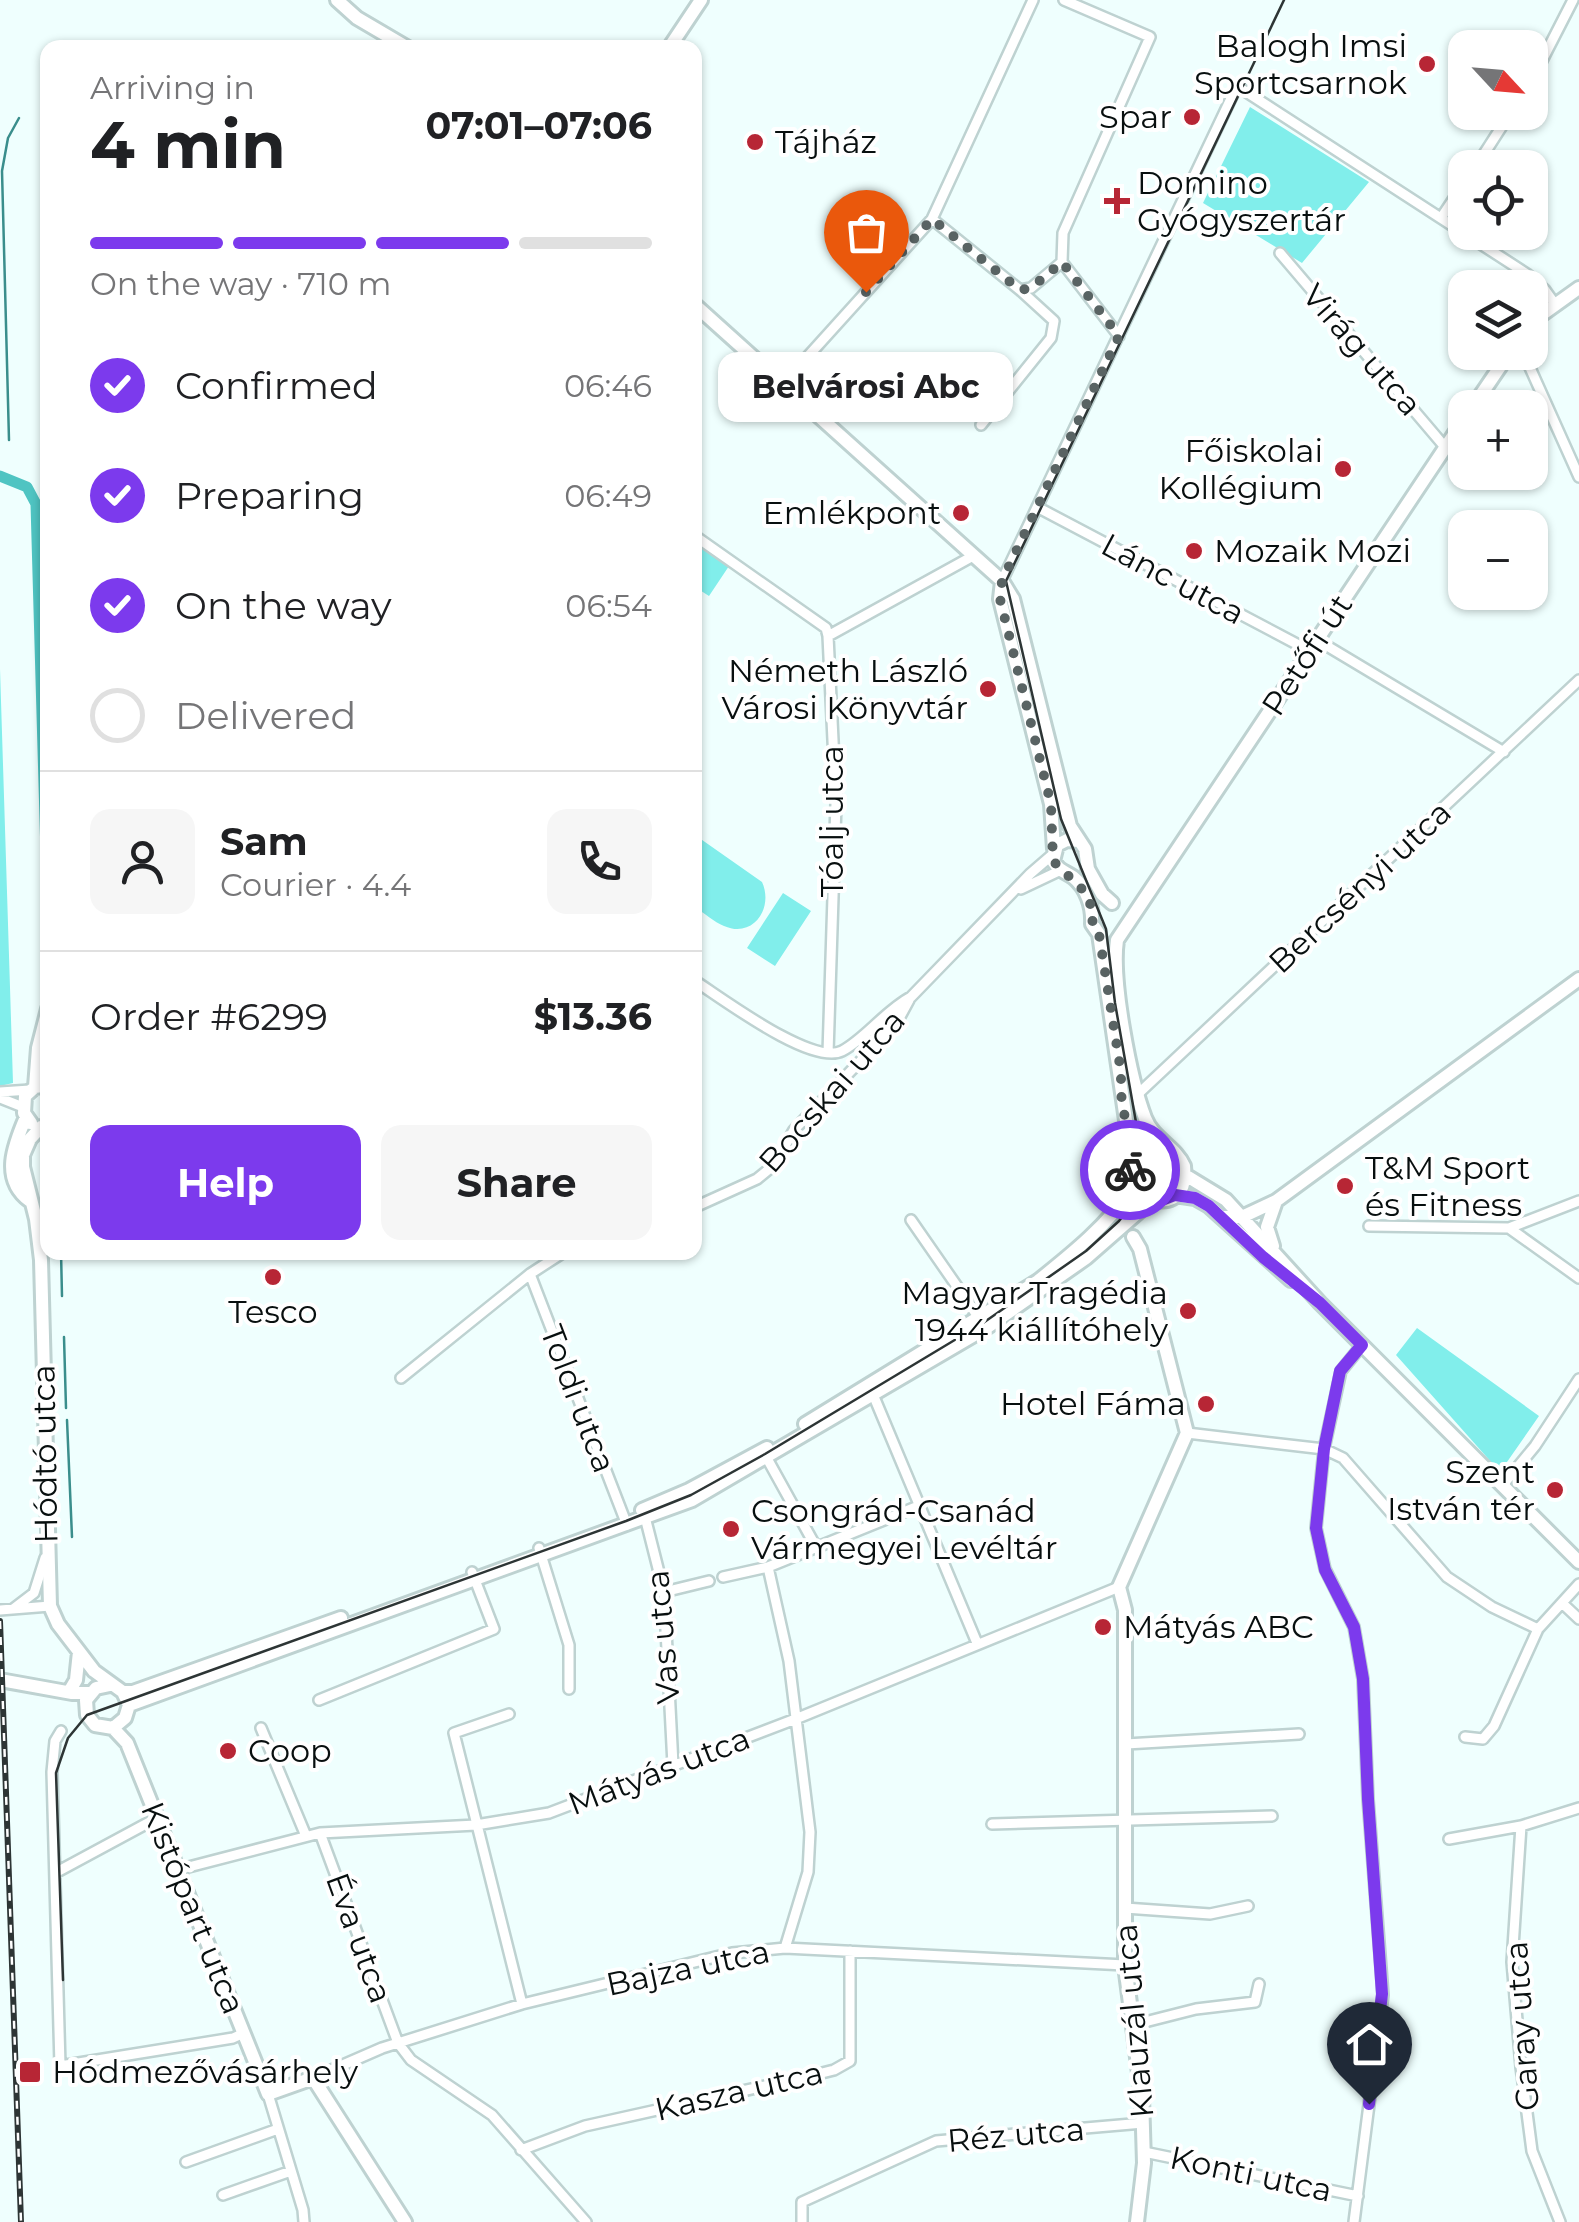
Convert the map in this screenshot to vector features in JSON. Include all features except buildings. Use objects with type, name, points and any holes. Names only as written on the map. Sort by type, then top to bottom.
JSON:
[{"type":"street","points":[[674,40],[700,0]]},
{"type":"street","points":[[782,385],[932,219],[1034,0]]},
{"type":"street","points":[[1064,0],[1150,37],[1063,232],[1062,262],[1119,336]]},
{"type":"street","points":[[1548,49],[1573,0]]},
{"type":"street","points":[[343,4],[396,40]]},
{"type":"street","points":[[1094,912],[1075,879],[1062,872],[1053,852],[1051,804],[1000,599],[1002,581],[1237,86],[1527,274],[1555,304]]},
{"type":"street","points":[[1441,218],[1448,208]]},
{"type":"street","points":[[932,219],[1054,321],[1051,338],[981,425]]},
{"type":"street","name":"Virág utca","points":[[1280,253],[1445,447]]},
{"type":"street","points":[[1020,290],[1031,288],[1062,262]]},
{"type":"street","points":[[1548,309],[1579,288]]},
{"type":"street","points":[[702,311],[1002,581],[1013,598],[1070,826],[1085,849],[1102,894],[1125,912],[1116,944],[1116,968],[1132,1070],[1146,1119],[1180,1158],[1185,1175],[1226,1200],[1320,1303],[1579,1562]]},
{"type":"street","points":[[1531,370],[1579,477]]},
{"type":"street","name":"Petőfi út","points":[[1123,928],[1448,443]]},
{"type":"street","name":"Lánc utca","points":[[1037,507],[1314,646],[1504,752]]},
{"type":"street","points":[[702,541],[826,628],[828,636],[973,556]]},
{"type":"street","name":"Tóalj utca","points":[[828,636],[836,803],[828,1053]]},
{"type":"street","name":"Bercsényi utca","points":[[1140,1093],[1579,680]]},
{"type":"street","points":[[1053,852],[1062,841],[1078,842]]},
{"type":"street","name":"Bocskai utca","points":[[702,1204],[757,1179],[774,1165],[794,1130],[896,1024],[911,997],[1053,852]]},
{"type":"street","points":[[1062,872],[1076,872],[1086,860]]},
{"type":"street","name":"Bocskai utca","points":[[1006,900],[1034,881],[1062,872]]},
{"type":"street","points":[[1149,892],[1129,902],[1100,904],[1092,924],[1099,934],[1133,1187],[1140,1195],[1156,1201]]},
{"type":"street","points":[[1099,934],[1110,937],[1123,928]]},
{"type":"street","points":[[1224,1217],[1242,1217],[1276,1201],[1579,979]]},
{"type":"street","points":[[702,986],[799,1046],[828,1053]]},
{"type":"street","name":"Bocskai utca","points":[[828,1053],[841,1052],[893,1007],[911,997]]},
{"type":"street","points":[[0,1095],[38,1088],[40,1040]]},
{"type":"street","name":"Hódtó utca","points":[[32,1202],[22,1195],[11,1165],[24,1112],[38,1088]]},
{"type":"street","points":[[0,1095],[40,1124]]},
{"type":"street","name":"Hódtó utca","points":[[40,1130],[30,1139],[23,1155],[40,1254]]},
{"type":"street","points":[[1132,1162],[1149,1146],[1168,1147]]},
{"type":"street","points":[[1175,1195],[1185,1175]]},
{"type":"street","points":[[983,1324],[1070,1256],[1113,1215],[1133,1187]]},
{"type":"street","points":[[0,1680],[71,1693],[88,1700],[96,1688],[122,1700],[644,1514],[765,1454],[983,1324],[1128,1231],[1156,1201],[1175,1195],[1195,1198],[1224,1217],[1263,1257],[1320,1303]]},
{"type":"street","points":[[1276,1201],[1266,1227],[1276,1254]]},
{"type":"street","points":[[1370,1226],[1509,1228],[1579,1201]]},
{"type":"street","points":[[911,1220],[983,1324]]},
{"type":"street","points":[[1509,1228],[1579,1278]]},
{"type":"street","points":[[1119,1587],[1187,1433],[1140,1249],[1128,1231]]},
{"type":"street","name":"Hódtó utca","points":[[41,1260],[50,1606],[58,1624],[122,1700]]},
{"type":"street","points":[[401,1378],[552,1260]]},
{"type":"street","name":"Toldi utca","points":[[530,1274],[626,1521]]},
{"type":"street","points":[[1354,2222],[1382,1994],[1363,1679],[1354,1627],[1325,1570],[1316,1528],[1324,1449],[1340,1371],[1362,1345]]},
{"type":"street","points":[[1502,1486],[1535,1446],[1579,1379]]},
{"type":"street","points":[[870,1390],[977,1642]]},
{"type":"street","points":[[1187,1433],[1324,1449],[1343,1458],[1447,1577],[1492,1607],[1538,1628]]},
{"type":"street","points":[[765,1454],[816,1547]]},
{"type":"street","points":[[724,1577],[768,1567],[921,1506]]},
{"type":"street","name":"Vas utca","points":[[644,1514],[664,1592],[673,1765]]},
{"type":"street","points":[[14,1609],[37,1588],[47,1545]]},
{"type":"street","points":[[540,1551],[569,1645],[569,1689]]},
{"type":"street","points":[[768,1567],[798,1718],[810,1832],[808,1872],[786,1948]]},
{"type":"street","points":[[319,1700],[494,1629],[473,1575]]},
{"type":"street","points":[[664,1592],[708,1580]]},
{"type":"street","points":[[1466,1738],[1484,1740],[1538,1628],[1579,1584]]},
{"type":"street","name":"Mátyás utca","points":[[177,1870],[320,1832],[476,1825],[549,1813],[798,1718],[1119,1587]]},
{"type":"street","name":"Klauzál utca","points":[[1119,1587],[1125,1610],[1125,1965],[1144,2152],[1137,2222]]},
{"type":"street","points":[[1562,1602],[1579,1619]]},
{"type":"street","points":[[0,1610],[50,1606]]},
{"type":"street","points":[[71,1693],[80,1652]]},
{"type":"street","name":"Kistópart utca","points":[[88,1700],[95,1725],[113,1728],[127,1744]]},
{"type":"street","points":[[113,1728],[122,1700]]},
{"type":"street","name":"Kistópart utca","points":[[122,1700],[127,1744],[268,2094],[304,2222]]},
{"type":"street","points":[[509,1714],[454,1733],[522,2004]]},
{"type":"street","name":"Éva utca","points":[[261,1728],[306,1836]]},
{"type":"street","points":[[61,1731],[52,1758],[60,2066],[233,2038],[244,2032]]},
{"type":"street","points":[[1126,1744],[1298,1734]]},
{"type":"street","points":[[1448,1839],[1521,1826],[1579,1808]]},
{"type":"street","points":[[992,1824],[1272,1816]]},
{"type":"street","points":[[56,1873],[156,1818]]},
{"type":"street","name":"Garay utca","points":[[1521,1826],[1512,1962],[1521,2066],[1532,2151],[1560,2222]]},
{"type":"street","name":"Éva utca","points":[[320,1832],[398,2043]]},
{"type":"street","points":[[1125,1908],[1210,1914],[1248,1906]]},
{"type":"street","name":"Bajza utca","points":[[268,2094],[398,2043],[522,2004],[732,1953],[786,1948],[1125,1965]]},
{"type":"street","name":"Kasza utca","points":[[521,2150],[585,2126],[810,2076],[850,2061],[850,1951]]},
{"type":"street","points":[[1133,2025],[1196,2009],[1246,2005],[1255,2002],[1259,1984]]},
{"type":"street","points":[[398,2043],[411,2060],[492,2115],[586,2222]]},
{"type":"street","points":[[312,2078],[405,2222]]},
{"type":"street","name":"Réz utca","points":[[802,2222],[802,2202],[936,2141],[1143,2123]]},
{"type":"street","points":[[186,2162],[278,2129]]},
{"type":"street","name":"Konti utca","points":[[1144,2152],[1358,2196]]},
{"type":"street","points":[[223,2195],[292,2171]]},
{"type":"shaded area","points":[[1250,107],[1369,182],[1302,263],[1203,203]]},
{"type":"shaded area","points":[[702,549],[729,566],[709,596],[702,592]]},
{"type":"shaded area","points":[[0,669],[13,1083],[0,1086]]},
{"type":"shaded area","points":[[702,840],[762,882],[765,892],[763,911],[752,925],[734,929],[702,912]]},
{"type":"shaded area","points":[[783,893],[811,911],[775,966],[747,948]]},
{"type":"shaded area","points":[[1417,1328],[1539,1416],[1500,1472],[1396,1355]]},
{"type":"waterway","points":[[9,440],[2,171],[8,138],[19,118]]},
{"type":"waterway","points":[[0,476],[27,487],[36,504],[40,644]]},
{"type":"waterway","points":[[61,1260],[62,1296]]},
{"type":"waterway","points":[[64,1337],[66,1408]]},
{"type":"waterway","points":[[67,1420],[72,1537]]},
{"type":"tram line","points":[[63,1980],[56,1773],[68,1738],[87,1715],[691,1495],[983,1323],[1086,1251],[1119,1221],[1139,1195],[1143,1162],[1106,929],[1061,819],[1006,581],[1284,0]]},
{"type":"railway","points":[[0,1621],[21,2222]]},
{"type":"way so far","points":[[866,292],[932,219],[1020,290],[1031,288],[1062,262],[1119,336],[1002,581],[1000,599],[1051,804],[1053,861],[1059,870],[1075,879],[1094,912],[1092,924],[1099,934],[1121,1072],[1130,1170]]},
{"type":"place","name":"Balogh Imsi Sportcsarnok","points":[[1427,64]]},
{"type":"place","name":"Spar","points":[[1192,117]]},
{"type":"place","name":"Tájház","points":[[755,142]]},
{"type":"place","name":"Domino Gyógyszertár","points":[[1117,201]]},
{"type":"place","name":"Belvárosi Abc","points":[[866,292]]},
{"type":"place","name":"Főiskolai Kollégium","points":[[1343,469]]},
{"type":"place","name":"Emlékpont","points":[[961,513]]},
{"type":"place","name":"Mozaik Mozi","points":[[1194,551]]},
{"type":"place","name":"Németh László Városi Könyvtár","points":[[988,689]]},
{"type":"place","name":"T&M Sport és Fitness","points":[[1345,1186]]},
{"type":"place","name":"Tesco","points":[[273,1277]]},
{"type":"place","name":"Magyar Tragédia 1944 kiállítóhely","points":[[1188,1311]]},
{"type":"place","name":"Hotel Fáma","points":[[1206,1404]]},
{"type":"place","name":"Szent István tér","points":[[1555,1490]]},
{"type":"place","name":"Csongrád-Csanád Vármegyei Levéltár","points":[[731,1529]]},
{"type":"place","name":"Mátyás ABC","points":[[1103,1627]]},
{"type":"place","name":"Coop","points":[[228,1751]]},
{"type":"place","name":"Hódmezővásárhely","points":[[30,2072]]},
{"type":"route","points":[[1130,1170],[1133,1187],[1147,1199],[1156,1201],[1175,1195],[1195,1198],[1224,1217],[1362,1345],[1340,1371],[1324,1449],[1316,1528],[1325,1570],[1354,1627],[1363,1679],[1382,1994],[1369,2104]]}]
